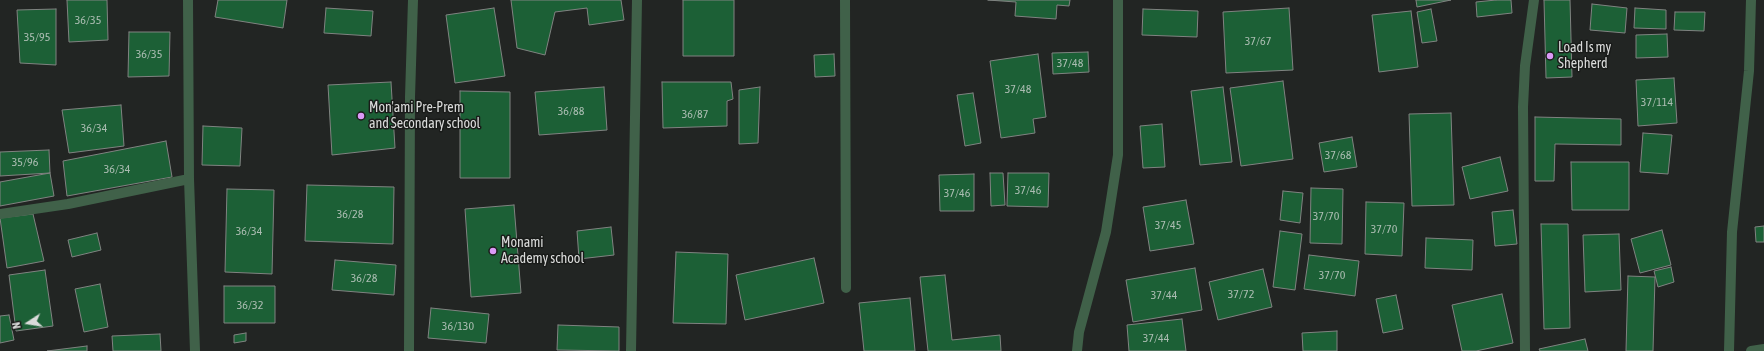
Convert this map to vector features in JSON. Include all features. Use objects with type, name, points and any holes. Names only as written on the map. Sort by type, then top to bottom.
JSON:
[{"type":"street","points":[[188,0],[189,179],[195,351]]},
{"type":"street","points":[[409,351],[410,97],[413,0]]},
{"type":"street","points":[[631,351],[637,0]]},
{"type":"street","points":[[845,0],[846,288]]},
{"type":"street","points":[[1077,351],[1079,332],[1106,232],[1118,155],[1118,0]]},
{"type":"street","points":[[1526,351],[1523,107],[1525,66],[1534,0]]},
{"type":"street","points":[[1729,351],[1732,232],[1749,71],[1751,0]]},
{"type":"street","points":[[0,214],[68,204],[189,179]]},
{"type":"street","points":[[1751,351],[1764,349]]},
{"type":"building","points":[[67,0],[107,0],[108,40],[69,42]]},
{"type":"building","points":[[218,0],[287,0],[283,28],[215,17]]},
{"type":"building","points":[[511,0],[621,0],[624,20],[589,25],[587,8],[555,12],[545,55],[517,48]]},
{"type":"building","points":[[683,0],[734,0],[734,56],[683,56]]},
{"type":"building","points":[[988,0],[1070,0],[1069,6],[1057,5],[1056,19],[1015,16],[1016,2]]},
{"type":"building","points":[[1416,0],[1451,0],[1417,7]]},
{"type":"building","points":[[1511,0],[1512,13],[1477,17],[1476,2]]},
{"type":"building","points":[[1544,0],[1570,0],[1572,77],[1546,78]]},
{"type":"building","points":[[1592,4],[1627,8],[1625,33],[1590,30]]},
{"type":"building","points":[[326,8],[373,11],[371,36],[324,33]]},
{"type":"building","points":[[494,8],[505,76],[455,83],[446,15]]},
{"type":"building","points":[[1289,8],[1293,70],[1226,73],[1223,12]]},
{"type":"building","points":[[1635,8],[1666,10],[1666,29],[1634,28]]},
{"type":"building","points":[[56,9],[56,65],[20,63],[17,10]]},
{"type":"building","points":[[1143,9],[1198,11],[1197,37],[1142,35]]},
{"type":"building","points":[[1431,9],[1437,41],[1422,43],[1417,12]]},
{"type":"building","points":[[1411,11],[1418,67],[1379,72],[1372,15]]},
{"type":"building","points":[[1675,12],[1705,12],[1704,31],[1674,30]]},
{"type":"building","points":[[129,32],[170,32],[169,76],[128,77]]},
{"type":"building","points":[[1667,34],[1668,57],[1636,58],[1636,35]]},
{"type":"building","points":[[1088,52],[1089,72],[1053,74],[1052,53]]},
{"type":"building","points":[[834,54],[835,76],[815,77],[814,55]]},
{"type":"building","points":[[1038,54],[1046,117],[1033,119],[1035,133],[1001,138],[990,61]]},
{"type":"building","points":[[1674,78],[1677,123],[1638,126],[1636,80]]},
{"type":"building","points":[[1283,81],[1293,159],[1241,166],[1230,88]]},
{"type":"building","name":"Mon'ami Pre-Prem and Secondary school","points":[[391,82],[395,148],[332,155],[328,85]]},
{"type":"building","points":[[662,82],[731,82],[733,99],[727,101],[727,126],[663,128]]},
{"type":"building","points":[[604,87],[607,130],[539,135],[535,92]]},
{"type":"building","points":[[760,87],[758,143],[739,144],[739,90]]},
{"type":"building","points":[[1223,87],[1232,162],[1200,165],[1191,91]]},
{"type":"building","points":[[460,91],[510,92],[510,178],[460,178]]},
{"type":"building","points":[[973,93],[981,143],[965,146],[957,95]]},
{"type":"building","points":[[121,105],[124,146],[69,153],[62,110]]},
{"type":"building","points":[[1451,113],[1454,205],[1412,206],[1409,114]]},
{"type":"building","points":[[1535,117],[1621,119],[1621,145],[1555,144],[1554,181],[1535,181]]},
{"type":"building","points":[[1162,124],[1165,167],[1143,168],[1140,126]]},
{"type":"building","points":[[203,126],[242,128],[240,166],[202,165]]},
{"type":"building","points":[[1643,133],[1672,135],[1668,174],[1640,172]]},
{"type":"building","points":[[1352,137],[1357,167],[1324,172],[1319,143]]},
{"type":"building","points":[[166,141],[172,177],[67,196],[63,161]]},
{"type":"building","points":[[49,150],[50,173],[0,176],[0,152]]},
{"type":"building","points":[[1500,157],[1508,191],[1470,199],[1462,167]]},
{"type":"building","points":[[1571,162],[1629,162],[1629,210],[1572,210]]},
{"type":"building","points":[[50,173],[54,196],[0,206],[0,182]]},
{"type":"building","points":[[990,173],[1003,173],[1005,205],[991,206]]},
{"type":"building","points":[[1008,173],[1049,173],[1048,207],[1007,206]]},
{"type":"building","points":[[974,174],[974,211],[940,211],[939,175]]},
{"type":"building","points":[[307,185],[394,187],[393,244],[305,241]]},
{"type":"building","points":[[1311,188],[1343,189],[1342,244],[1310,243]]},
{"type":"building","points":[[227,189],[274,190],[272,274],[225,272]]},
{"type":"building","points":[[1283,191],[1303,193],[1300,223],[1280,220]]},
{"type":"building","points":[[1186,200],[1194,244],[1150,251],[1143,207]]},
{"type":"building","points":[[1366,202],[1404,203],[1402,256],[1365,254]]},
{"type":"building","name":"Monami Academy school","points":[[514,205],[521,293],[471,297],[465,209]]},
{"type":"building","points":[[1513,210],[1517,244],[1495,246],[1492,212]]},
{"type":"building","points":[[33,214],[44,261],[7,268],[0,218]]},
{"type":"building","points":[[1541,224],[1568,224],[1570,328],[1544,329]]},
{"type":"building","points":[[1764,226],[1764,242],[1756,242],[1755,227]]},
{"type":"building","points":[[611,227],[614,255],[579,259],[577,231]]},
{"type":"building","points":[[1662,230],[1671,265],[1640,273],[1631,239]]},
{"type":"building","points":[[1280,231],[1302,234],[1295,290],[1273,287]]},
{"type":"building","points":[[97,233],[101,250],[72,257],[68,240]]},
{"type":"building","points":[[1619,234],[1621,290],[1585,292],[1583,235]]},
{"type":"building","points":[[1426,238],[1473,240],[1472,270],[1425,268]]},
{"type":"building","points":[[676,252],[728,254],[726,324],[673,323]]},
{"type":"building","points":[[1309,255],[1359,261],[1355,296],[1304,289]]},
{"type":"building","points":[[814,258],[824,303],[745,320],[736,275]]},
{"type":"building","points":[[335,260],[396,265],[394,295],[332,290]]},
{"type":"building","points":[[1671,267],[1674,282],[1658,287],[1654,271]]},
{"type":"building","points":[[1195,268],[1202,310],[1133,322],[1126,280]]},
{"type":"building","points":[[1263,269],[1272,307],[1218,320],[1209,282]]},
{"type":"building","points":[[45,270],[53,326],[16,331],[9,275]]},
{"type":"building","points":[[945,275],[952,340],[1000,335],[1001,351],[928,351],[920,277]]},
{"type":"building","points":[[1628,276],[1655,277],[1653,351],[1626,351]]},
{"type":"building","points":[[100,284],[108,327],[84,332],[75,289]]},
{"type":"building","points":[[224,286],[275,286],[275,323],[224,323]]},
{"type":"building","points":[[1502,294],[1513,343],[1476,351],[1462,351],[1452,305]]},
{"type":"building","points":[[1396,295],[1403,329],[1383,333],[1376,299]]},
{"type":"building","points":[[910,298],[915,351],[864,351],[859,303]]},
{"type":"building","points":[[431,308],[489,314],[486,343],[428,338]]},
{"type":"building","points":[[9,315],[14,340],[0,343],[0,316]]},
{"type":"building","points":[[1182,319],[1186,351],[1129,351],[1127,325]]},
{"type":"building","points":[[558,325],[619,327],[619,351],[557,350]]},
{"type":"building","points":[[1337,331],[1337,351],[1303,351],[1302,333]]},
{"type":"building","points":[[246,333],[246,341],[234,343],[234,335]]},
{"type":"building","points":[[160,334],[161,351],[113,351],[112,336]]},
{"type":"building","points":[[1585,339],[1588,351],[1540,351],[1539,349]]},
{"type":"building","points":[[87,346],[87,351],[47,351]]},
{"type":"place","name":"Load Is my Shepherd","points":[[1550,56]]},
{"type":"place","name":"Mon'ami Pre-Prem and Secondary school","points":[[361,116]]},
{"type":"place","name":"Monami Academy school","points":[[493,251]]}]
